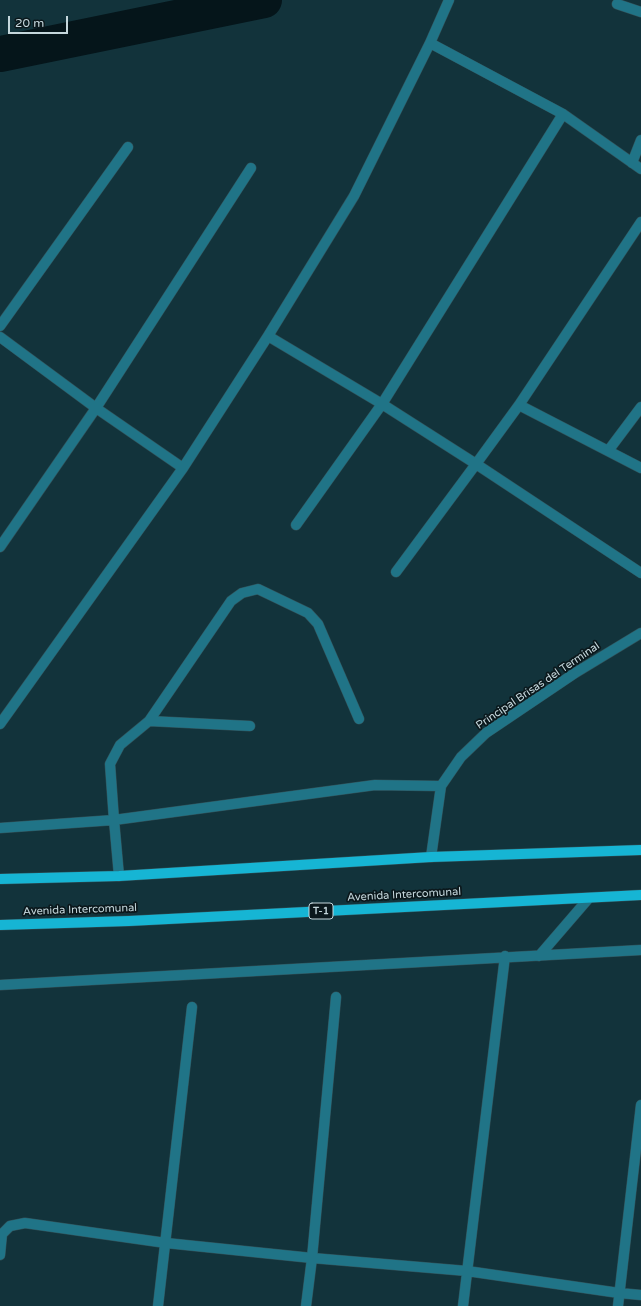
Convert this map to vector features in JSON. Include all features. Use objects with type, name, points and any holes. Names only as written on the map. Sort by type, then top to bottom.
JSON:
[{"type":"main road","points":[[0,879],[119,876],[431,857],[641,850]]},
{"type":"main road","name":"Avenida Intercomunal","points":[[0,925],[129,921],[641,895]]},
{"type":"street","points":[[0,724],[183,468],[268,336],[354,196],[430,43],[449,0]]},
{"type":"street","points":[[617,4],[641,12]]},
{"type":"street","points":[[430,43],[563,114],[641,169]]},
{"type":"street","points":[[296,526],[382,404],[563,114]]},
{"type":"street","points":[[632,163],[641,140]]},
{"type":"street","points":[[0,326],[128,147]]},
{"type":"street","points":[[0,547],[96,408],[251,168]]},
{"type":"street","points":[[396,572],[519,404],[641,222]]},
{"type":"street","points":[[268,336],[382,404],[641,573]]},
{"type":"street","points":[[0,337],[96,408],[183,468]]},
{"type":"street","points":[[519,404],[641,468]]},
{"type":"street","points":[[608,451],[641,407]]},
{"type":"street","points":[[119,876],[110,764],[120,745],[149,721],[231,602],[242,593],[258,589],[308,613],[318,624],[359,719]]},
{"type":"street","name":"Principal Brisas del Terminal","points":[[431,857],[441,786],[461,757],[486,733],[575,673],[641,633]]},
{"type":"street","points":[[149,721],[250,726]]},
{"type":"street","points":[[0,828],[114,820],[375,785],[441,786]]},
{"type":"street","points":[[538,956],[589,898]]},
{"type":"street","points":[[0,985],[505,956],[538,956],[641,950]]},
{"type":"street","points":[[463,1306],[505,956]]},
{"type":"street","points":[[306,1306],[312,1258],[336,998]]},
{"type":"street","points":[[158,1306],[192,1007]]},
{"type":"street","points":[[618,1306],[641,1105]]},
{"type":"street","points":[[0,1255],[2,1234],[10,1226],[25,1223],[166,1243],[312,1258],[467,1271],[641,1295]]},
{"type":"waterway","points":[[0,54],[264,0]]}]
